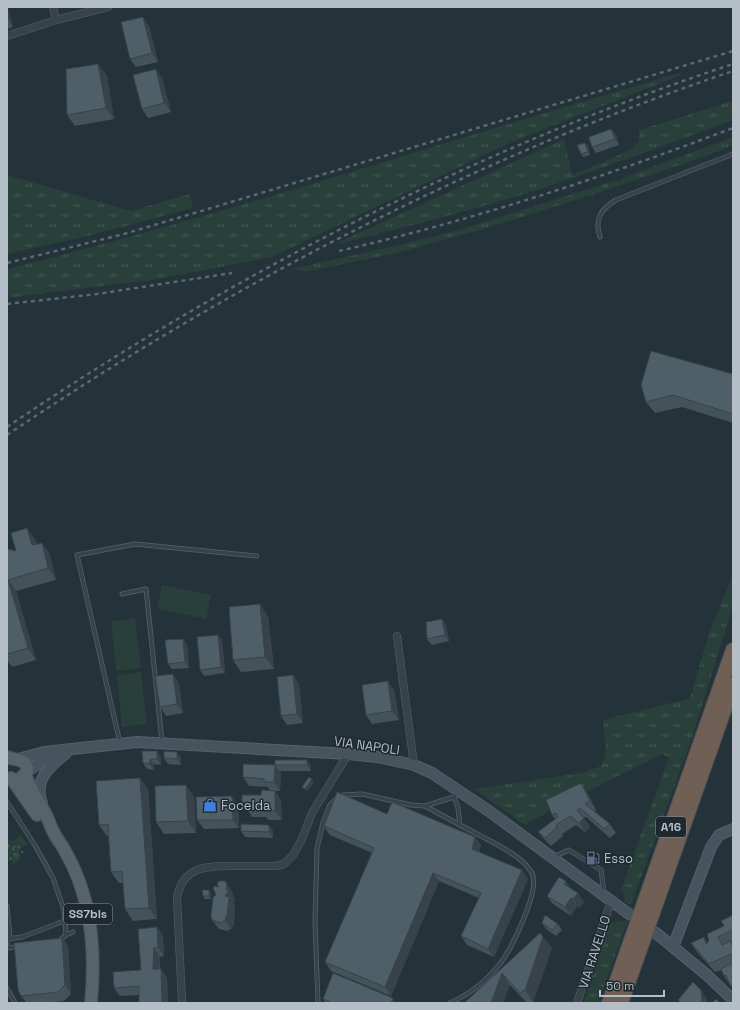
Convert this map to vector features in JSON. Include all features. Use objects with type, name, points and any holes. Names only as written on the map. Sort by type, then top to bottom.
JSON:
[{"type":"highway","name":"A16","points":[[609,1003],[733,650]]},
{"type":"highway","name":"A16","points":[[621,1003],[733,685]]},
{"type":"main road","name":"VIA NAPOLI","points":[[12,758],[44,752],[137,742],[348,754],[377,757],[414,765],[432,773],[456,794],[552,857],[629,914]]},
{"type":"main road","name":"VIA NAPOLI","points":[[26,774],[43,760],[79,749]]},
{"type":"main road","points":[[46,814],[40,798],[39,788],[41,780],[47,769],[66,753]]},
{"type":"main road","points":[[9,776],[20,779],[26,774],[24,762],[12,758]]},
{"type":"main road","name":"SS7bis","points":[[26,774],[29,788],[46,814],[53,832]]},
{"type":"main road","name":"SS7bis","points":[[9,776],[39,817],[53,832],[74,868],[88,909],[93,952],[91,1003]]},
{"type":"main road","points":[[673,947],[711,847],[719,835],[733,828]]},
{"type":"main road","points":[[656,932],[707,975],[733,1000]]},
{"type":"street","points":[[53,7],[56,20]]},
{"type":"street","points":[[7,36],[56,20],[108,7]]},
{"type":"street","points":[[397,636],[414,765]]},
{"type":"street","points":[[182,1003],[177,898],[179,889],[186,877],[194,872],[210,866],[276,866],[284,864],[293,855],[301,841],[312,813],[348,754]]},
{"type":"street","name":"VIA RAVELLO","points":[[577,1003],[608,898]]},
{"type":"lane","points":[[600,237],[598,231],[599,218],[604,208],[616,200],[733,154]]},
{"type":"lane","points":[[120,744],[77,555],[135,544],[257,556]]},
{"type":"lane","points":[[122,594],[146,589],[162,743]]},
{"type":"lane","points":[[318,1003],[315,922],[317,848],[323,823],[330,805],[337,798],[344,795],[362,794],[411,805],[425,806],[517,858],[528,867],[534,877],[533,887],[524,918],[510,949],[499,966],[480,984],[461,998],[450,1003]]},
{"type":"lane","points":[[425,806],[456,794],[460,825]]},
{"type":"lane","points":[[7,802],[36,847],[53,878],[64,910],[66,935]]},
{"type":"lane","points":[[552,857],[569,850],[601,870],[608,898]]},
{"type":"lane","points":[[7,906],[10,937],[7,943]]},
{"type":"lane","points":[[7,939],[22,937],[64,921]]},
{"type":"lane","points":[[56,942],[73,932]]},
{"type":"lane","points":[[7,948],[22,946]]},
{"type":"lane","points":[[7,988],[15,1003]]},
{"type":"path","points":[[7,845],[14,848],[18,845],[23,853]]},
{"type":"path","points":[[7,862],[14,857],[14,848]]},
{"type":"green space","points":[[680,73],[681,75],[507,144],[272,257],[159,279],[7,298],[7,269],[176,224]]},
{"type":"green space","points":[[733,101],[733,120],[635,156],[537,190],[487,205],[338,244],[337,243],[564,139],[572,175],[628,151],[639,141],[639,130]]},
{"type":"green space","points":[[733,137],[733,146],[533,214],[452,238],[385,255],[304,272],[292,269],[412,242],[462,229],[617,180],[618,182],[628,176]]},
{"type":"green space","points":[[7,175],[131,211],[190,194],[193,208],[92,235],[7,254]]},
{"type":"green space","points":[[733,575],[733,606],[693,735],[631,905],[624,901],[625,896],[621,890],[669,757],[662,754],[552,809],[525,825],[474,789],[581,773],[601,766],[605,755],[603,720],[690,698],[710,630]]},
{"type":"green space","points":[[162,585],[211,595],[206,619],[157,609]]},
{"type":"green space","points":[[135,618],[141,668],[116,671],[111,621]]},
{"type":"green space","points":[[141,672],[147,724],[122,727],[117,675]]},
{"type":"green space","points":[[21,835],[27,844],[19,850],[20,859],[13,865],[10,857],[7,857],[7,840],[13,841]]},
{"type":"green space","points":[[628,920],[598,1003],[583,1003],[610,923]]},
{"type":"building","points":[[143,17],[152,53],[130,59],[121,22]]},
{"type":"building","points":[[98,64],[106,108],[67,115],[66,69]]},
{"type":"building","points":[[156,69],[164,103],[142,109],[133,75]]},
{"type":"building","points":[[611,129],[615,139],[592,147],[589,137]]},
{"type":"building","points":[[585,143],[588,152],[581,154],[577,145]]},
{"type":"building","points":[[651,351],[733,374],[733,414],[673,395],[646,402],[641,385]]},
{"type":"building","points":[[27,528],[32,545],[42,543],[48,568],[8,580],[28,648],[7,654],[7,549],[16,551],[11,533]]},
{"type":"building","points":[[260,604],[265,657],[233,660],[229,607]]},
{"type":"building","points":[[442,619],[445,635],[427,639],[426,622]]},
{"type":"building","points":[[218,635],[221,667],[200,670],[197,637]]},
{"type":"building","points":[[183,639],[185,662],[168,664],[165,640]]},
{"type":"building","points":[[173,674],[177,704],[160,707],[155,676]]},
{"type":"building","points":[[293,675],[297,714],[281,716],[277,677]]},
{"type":"building","points":[[388,681],[392,711],[366,715],[362,685]]},
{"type":"building","points":[[142,751],[157,751],[157,759],[150,759],[150,764],[143,763]]},
{"type":"building","points":[[164,751],[177,752],[177,759],[164,758]]},
{"type":"building","points":[[275,760],[307,760],[307,765],[275,765]]},
{"type":"building","points":[[243,764],[275,765],[274,782],[264,782],[264,779],[243,777]]},
{"type":"building","points":[[309,777],[312,779],[305,789],[302,787]]},
{"type":"building","points":[[140,778],[149,908],[125,909],[122,871],[111,872],[108,824],[99,825],[96,781]]},
{"type":"building","points":[[581,783],[590,801],[585,804],[610,824],[604,829],[580,808],[577,810],[584,818],[579,823],[570,816],[556,825],[557,827],[545,838],[538,832],[558,817],[556,813],[552,815],[546,800]]},
{"type":"building","points":[[186,785],[188,821],[156,822],[155,786]]},
{"type":"building","points":[[262,790],[275,791],[275,811],[262,811],[263,808],[246,808],[246,803],[242,803],[242,795],[261,795]]},
{"type":"building","points":[[337,792],[387,814],[392,802],[475,837],[472,849],[522,870],[488,949],[461,936],[481,893],[433,873],[385,987],[325,962],[374,848],[324,826]]},
{"type":"building","points":[[232,796],[233,820],[197,820],[196,797]]},
{"type":"building","points":[[241,824],[269,825],[269,832],[241,831]]},
{"type":"building","points":[[559,877],[566,881],[564,884],[578,893],[573,899],[571,898],[565,907],[547,896]]},
{"type":"building","points":[[219,881],[225,881],[227,884],[226,890],[229,890],[225,896],[229,897],[227,915],[225,920],[221,923],[212,920],[211,916],[213,897],[216,895],[213,888],[215,886],[219,887],[217,884]]},
{"type":"building","points":[[202,890],[209,890],[209,896],[203,896]]},
{"type":"building","points":[[545,915],[558,924],[552,930],[542,923]]},
{"type":"building","points":[[733,915],[733,930],[718,937],[722,945],[730,941],[733,947],[733,953],[709,964],[691,943],[704,937],[706,944],[709,941],[707,934],[724,926],[721,921]]},
{"type":"building","points":[[157,927],[158,947],[154,948],[153,969],[161,969],[162,1003],[139,1003],[139,986],[114,988],[113,972],[141,970],[138,929]]},
{"type":"building","points":[[540,933],[543,937],[525,990],[520,993],[502,973],[491,1003],[464,1003]]},
{"type":"building","points":[[62,938],[65,985],[58,992],[21,996],[18,990],[14,943]]},
{"type":"building","points":[[733,963],[733,983],[730,985],[726,975],[724,976],[721,969]]},
{"type":"building","points":[[333,973],[393,998],[391,1003],[333,1003],[323,999]]},
{"type":"building","points":[[693,982],[701,990],[702,1000],[699,1003],[681,1003],[678,1000]]},
{"type":"building","points":[[716,999],[720,1003],[712,1003]]},
{"type":"railway","points":[[7,263],[124,234],[733,51]]},
{"type":"railway","points":[[7,427],[92,371],[179,318],[358,220],[449,176],[542,135],[637,98],[733,64]]},
{"type":"railway","points":[[7,435],[92,379],[180,326],[268,276],[358,229],[450,184],[542,143],[637,105],[733,71]]},
{"type":"railway","points":[[339,251],[439,226],[538,196],[636,164],[733,128]]},
{"type":"railway","points":[[7,304],[97,294],[232,273]]},
{"type":"place","name":"Focelda","points":[[210,805]]},
{"type":"place","name":"Esso","points":[[593,858]]}]
